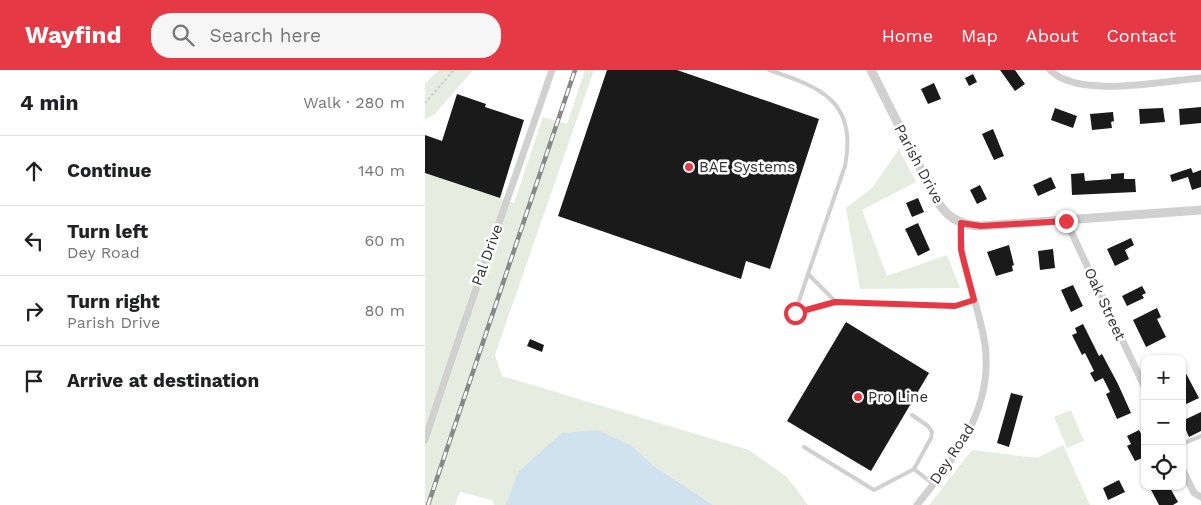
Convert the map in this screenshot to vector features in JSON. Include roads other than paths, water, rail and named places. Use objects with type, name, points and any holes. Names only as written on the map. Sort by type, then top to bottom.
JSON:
[{"type":"street","name":"Pal Drive","points":[[425,440],[485,259],[552,70]]},
{"type":"street","name":"Parish Drive","points":[[871,70],[941,208],[951,219],[961,223]]},
{"type":"street","points":[[1050,70],[1063,79],[1085,86],[1201,78]]},
{"type":"street","points":[[961,223],[981,226],[1201,210]]},
{"type":"street","name":"Oak Street","points":[[1066,221],[1141,380]]},
{"type":"street","name":"Dey Road","points":[[917,505],[971,428],[983,393],[986,357],[961,250],[961,223]]},
{"type":"street","points":[[1186,476],[1194,493],[1201,497]]},
{"type":"lane","points":[[769,70],[811,84],[829,96],[841,114],[848,149],[845,166],[795,313],[835,302],[955,306],[974,300]]},
{"type":"lane","points":[[808,274],[835,302]]},
{"type":"lane","points":[[803,446],[874,490],[914,469],[931,438],[932,432],[928,426],[912,415]]},
{"type":"lane","points":[[1186,442],[1201,436]]},
{"type":"lane","points":[[914,469],[933,484]]},
{"type":"water","points":[[598,430],[632,446],[654,466],[713,505],[506,505],[518,472],[562,433]]},
{"type":"railway","points":[[428,505],[575,70]]},
{"type":"place","name":"BAE Systems","points":[[689,167]]},
{"type":"place","name":"Pro Line","points":[[858,397]]}]
